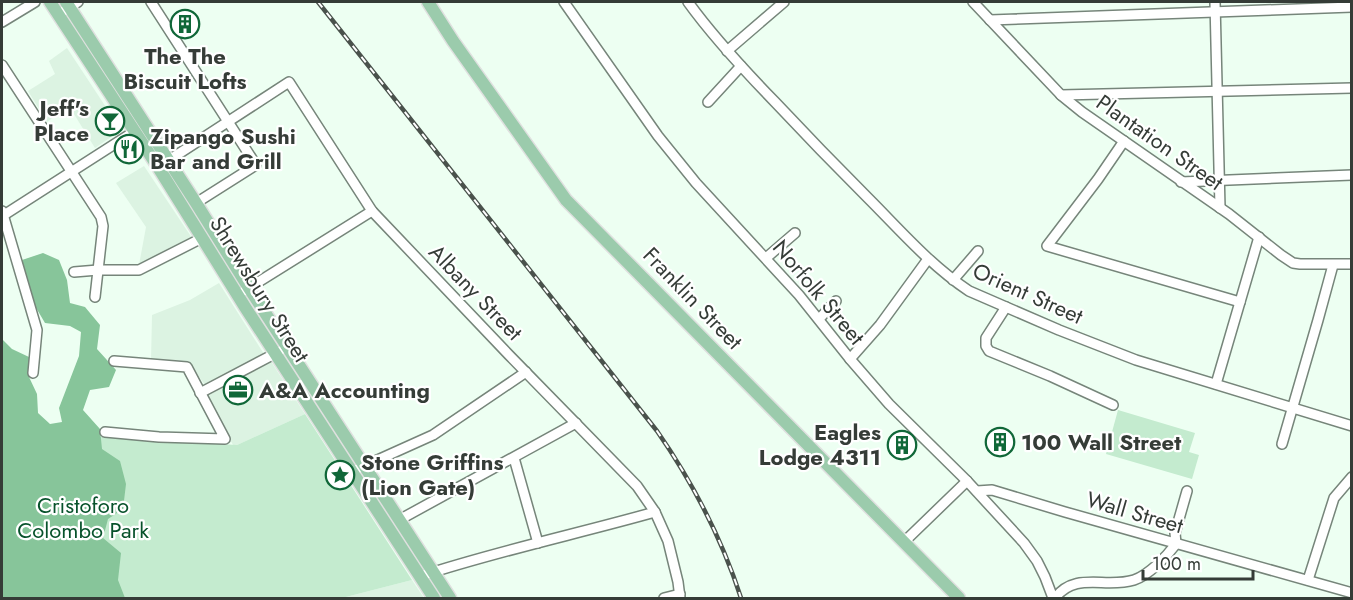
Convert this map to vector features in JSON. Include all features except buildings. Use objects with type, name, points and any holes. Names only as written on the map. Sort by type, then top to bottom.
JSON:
[{"type":"main road","name":"Shrewsbury Street","points":[[50,2],[68,6],[163,164],[202,238],[287,347],[358,469],[384,522],[434,598]]},
{"type":"main road","name":"Franklin Street","points":[[428,2],[566,200],[959,598]]},
{"type":"main road","name":"Shrewsbury Street","points":[[68,6],[135,131],[196,203],[276,354],[358,469],[399,520],[450,598]]},
{"type":"street","points":[[2,22],[35,2]]},
{"type":"street","points":[[151,2],[256,165],[196,203]]},
{"type":"street","name":"Norfolk Street","points":[[564,2],[673,155],[696,183],[766,258],[889,404],[967,481],[1024,543],[1037,561],[1054,598]]},
{"type":"street","name":"Orient Street","points":[[688,2],[727,51],[814,144],[928,259],[969,291],[1136,360],[1352,426]]},
{"type":"street","points":[[727,51],[784,2]]},
{"type":"street","name":"Plantation Street","points":[[973,2],[1060,95],[1220,208],[1293,263],[1352,264]]},
{"type":"street","points":[[1215,2],[1220,208]]},
{"type":"street","points":[[990,20],[1352,7]]},
{"type":"street","points":[[2,65],[101,217],[103,226],[94,297]]},
{"type":"street","points":[[708,102],[741,66]]},
{"type":"street","name":"Albany Street","points":[[228,122],[289,82],[372,211],[638,486],[655,512],[668,541],[680,596]]},
{"type":"street","points":[[1060,95],[1352,88]]},
{"type":"street","points":[[163,164],[228,122]]},
{"type":"street","points":[[33,374],[37,330],[3,213],[135,131]]},
{"type":"street","points":[[1124,141],[1047,246],[1240,302]]},
{"type":"street","points":[[1181,182],[1352,175]]},
{"type":"street","points":[[243,291],[372,211]]},
{"type":"street","points":[[766,258],[795,233]]},
{"type":"street","points":[[1216,384],[1259,237]]},
{"type":"street","points":[[74,272],[139,270],[202,238]]},
{"type":"street","points":[[953,280],[978,251]]},
{"type":"street","points":[[850,359],[880,325],[928,259]]},
{"type":"street","points":[[1282,444],[1333,265]]},
{"type":"street","points":[[819,319],[837,301]]},
{"type":"street","points":[[1006,307],[986,338],[988,351],[1113,405]]},
{"type":"street","points":[[200,393],[287,347]]},
{"type":"street","points":[[105,432],[159,437],[225,439],[187,367],[114,361]]},
{"type":"street","points":[[358,469],[433,435],[526,372]]},
{"type":"street","points":[[399,520],[576,423]]},
{"type":"street","points":[[514,458],[538,543]]},
{"type":"street","points":[[1308,580],[1334,498],[1352,477]]},
{"type":"street","points":[[904,542],[967,481]]},
{"type":"street","name":"Wall Street","points":[[976,491],[992,490],[1352,593]]},
{"type":"street","points":[[1054,598],[1065,587],[1077,583],[1137,579],[1162,560],[1176,544],[1176,533],[1187,491]]},
{"type":"street","points":[[421,576],[655,512]]},
{"type":"street","points":[[664,598],[680,596]]},
{"type":"shaded area","points":[[67,48],[121,130],[95,148],[69,106],[47,122],[28,91],[55,74],[49,61]]},
{"type":"shaded area","points":[[144,166],[192,238],[139,265],[146,227],[116,183]]},
{"type":"shaded area","points":[[219,283],[264,354],[205,385],[189,367],[151,361],[152,315],[190,300]]},
{"type":"shaded area","points":[[270,360],[305,414],[233,445],[204,392]]},
{"type":"shaded area","points":[[412,580],[424,598],[342,598]]},
{"type":"green space","points":[[43,253],[59,260],[67,280],[70,303],[85,307],[100,325],[97,349],[116,370],[109,387],[90,390],[83,410],[100,429],[102,449],[120,461],[126,484],[123,509],[108,519],[103,538],[121,553],[118,580],[125,598],[2,598],[2,339],[12,349],[29,357],[29,377],[37,394],[38,413],[50,424],[62,422],[59,408],[79,356],[81,332],[70,326],[45,323],[35,306],[22,260]]},
{"type":"green space","points":[[1118,410],[1195,433],[1189,452],[1199,455],[1192,479],[1106,454]]},
{"type":"green space","name":"Cristoforo Colombo Park","points":[[305,414],[412,580],[342,598],[2,598],[2,431],[237,445]]},
{"type":"railway","points":[[318,2],[657,431],[683,471],[705,512],[725,554],[741,598]]},
{"type":"place","name":"The The Biscuit Lofts","points":[[185,24]]},
{"type":"place","name":"Jeff's Place","points":[[110,121]]},
{"type":"place","name":"Zipango Sushi Bar and Grill","points":[[129,149]]},
{"type":"place","name":"A&A Accounting","points":[[238,390]]},
{"type":"place","name":"100 Wall Street","points":[[1000,442]]},
{"type":"place","name":"Eagles Lodge 4311","points":[[902,445]]},
{"type":"place","name":"Stone Griffins (Lion Gate)","points":[[340,475]]}]
